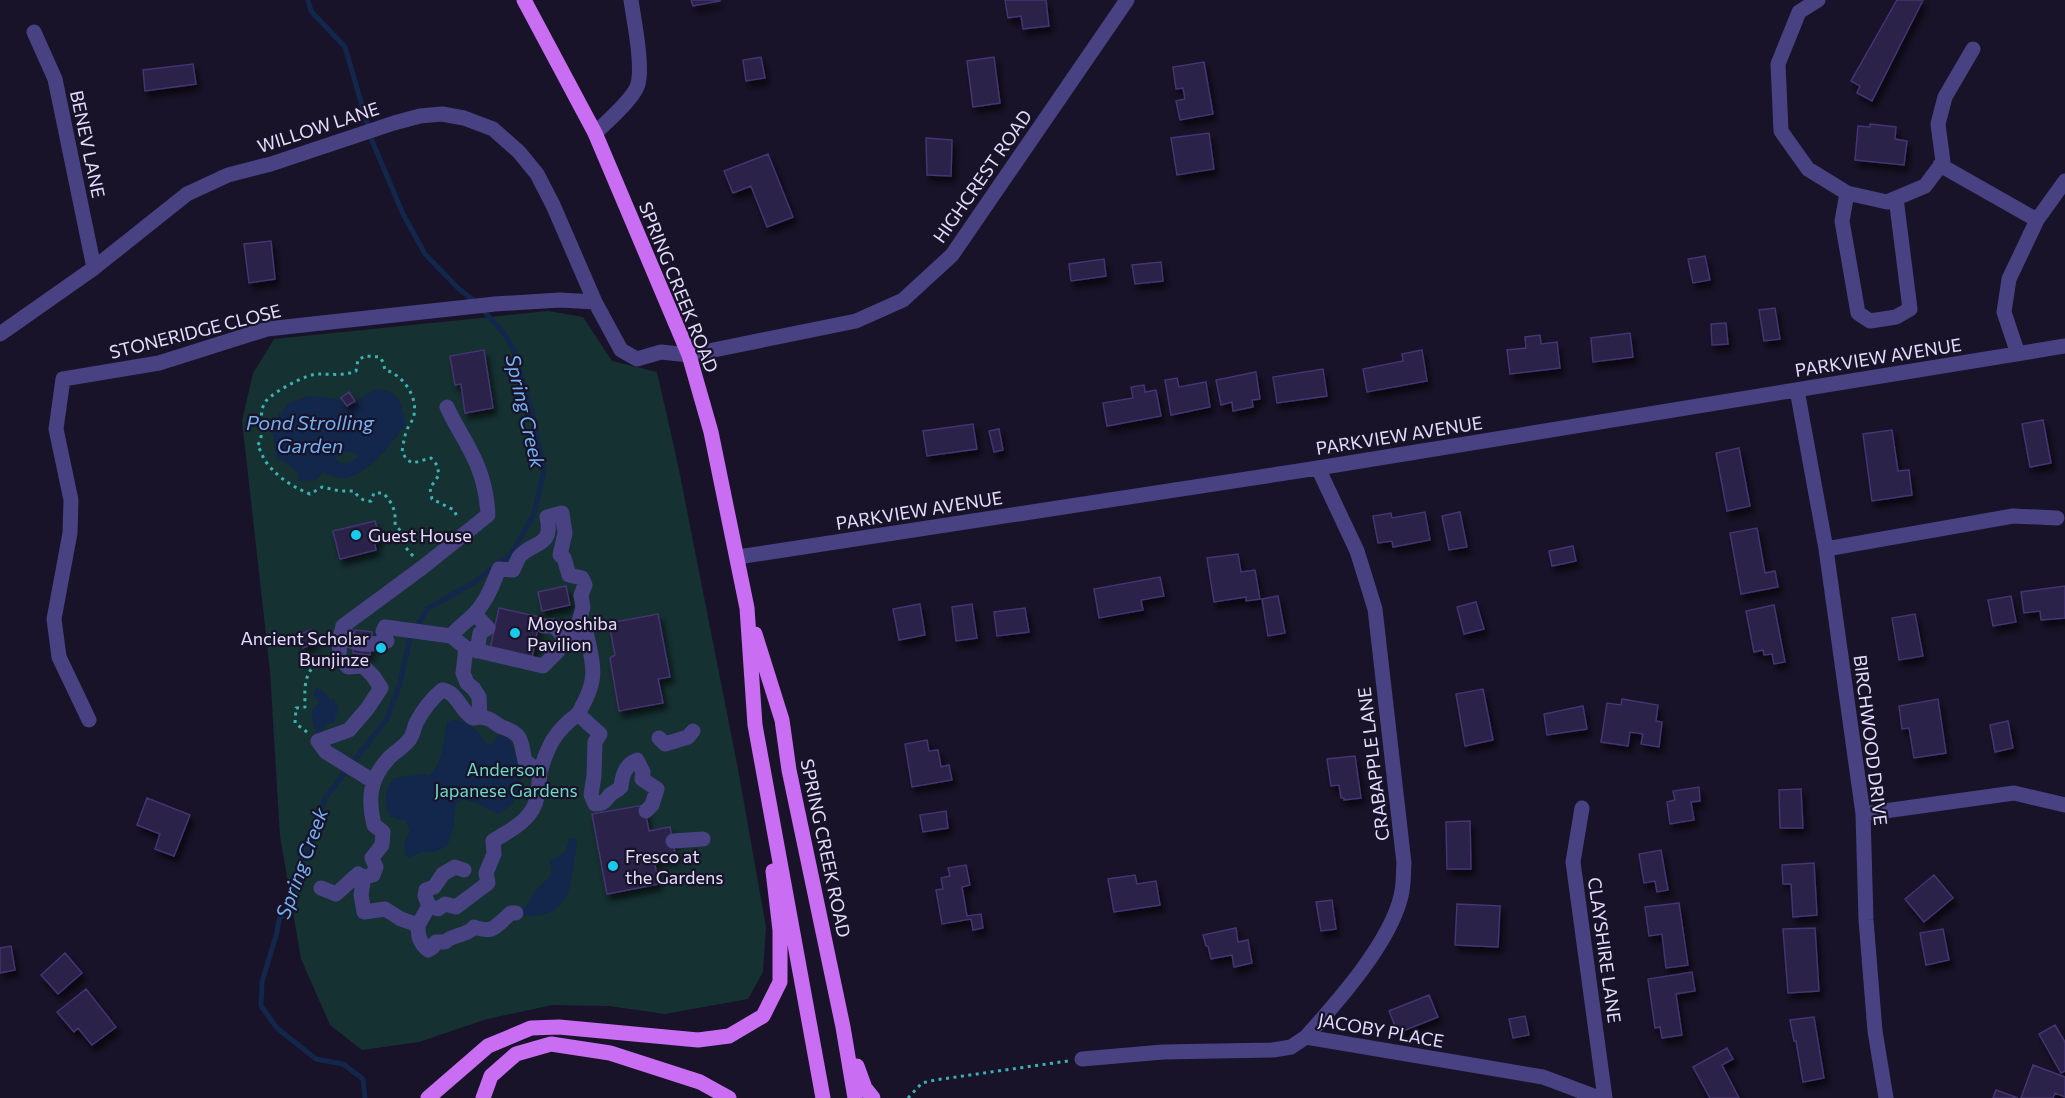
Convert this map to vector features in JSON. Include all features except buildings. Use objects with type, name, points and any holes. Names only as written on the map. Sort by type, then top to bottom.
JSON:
[{"type":"main road","name":"SPRING CREEK ROAD","points":[[524,0],[595,133],[689,355],[711,432],[747,608],[755,725],[823,1098]]},
{"type":"main road","name":"SPRING CREEK ROAD","points":[[747,608],[782,720],[789,770],[843,1027],[855,1098]]},
{"type":"main road","points":[[428,1098],[488,1046],[531,1028],[559,1027],[698,1040],[729,1036],[763,1016],[780,982],[780,930],[755,725]]},
{"type":"main road","points":[[843,1027],[865,1088],[873,1098]]},
{"type":"main road","points":[[483,1098],[491,1076],[516,1054],[551,1044],[610,1053],[700,1082],[729,1098]]},
{"type":"street","points":[[595,133],[619,111],[638,85],[638,56],[631,0]]},
{"type":"street","name":"HIGHCREST ROAD","points":[[689,355],[856,321],[903,300],[952,255],[1127,0]]},
{"type":"street","points":[[1818,0],[1799,12],[1778,63],[1781,131],[1808,169],[1847,193],[1887,202],[1925,186],[1943,162],[1938,124],[1945,97],[1973,49]]},
{"type":"street","name":"BENEV LANE","points":[[34,32],[55,79],[94,268]]},
{"type":"street","name":"WILLOW LANE","points":[[0,334],[94,268],[187,194],[228,175],[271,165],[352,136],[420,116],[442,114],[464,118],[493,129],[519,152],[537,174],[595,302]]},
{"type":"street","points":[[1940,165],[2037,220]]},
{"type":"street","points":[[2018,354],[2004,312],[2009,279],[2037,220],[2065,181]]},
{"type":"street","points":[[1847,193],[1842,221],[1858,313],[1870,321],[1896,317],[1910,309],[1896,198]]},
{"type":"street","name":"STONERIDGE CLOSE","points":[[89,720],[59,657],[54,619],[70,533],[71,500],[56,429],[63,379],[159,363],[267,329],[495,304],[560,300],[595,302]]},
{"type":"street","points":[[595,302],[621,350],[629,356],[637,359],[661,352],[689,355]]},
{"type":"street","name":"PARKVIEW AVENUE","points":[[738,557],[1318,468],[2065,346]]},
{"type":"street","name":"BIRCHWOOD DRIVE","points":[[1797,390],[1826,549],[1863,814],[1866,920],[1875,1031],[1886,1098]]},
{"type":"street","points":[[369,778],[322,747],[349,730],[381,688],[363,666],[348,667],[339,657],[342,632],[488,515],[484,486],[471,451],[447,408]]},
{"type":"street","name":"CRABAPPLE LANE","points":[[1306,1037],[1357,975],[1389,928],[1401,895],[1404,863],[1375,609],[1357,551],[1318,468]]},
{"type":"street","points":[[342,632],[354,643],[375,645],[387,641],[383,631],[385,627],[445,635],[472,650],[543,666],[570,635],[583,608],[581,595],[585,585],[582,578],[569,575],[564,558],[560,555],[565,533],[562,513],[547,517],[550,528],[547,535],[539,544],[520,556],[513,570],[499,569],[487,597],[475,614],[445,635]]},
{"type":"street","points":[[1826,549],[2013,516],[2057,518]]},
{"type":"street","points":[[475,614],[488,628],[480,633],[463,673],[467,683],[478,697],[480,717]]},
{"type":"street","points":[[464,870],[455,867],[443,874],[434,886],[426,890],[425,896],[429,906],[438,909],[445,904],[456,907],[488,883],[486,873],[494,854],[493,841],[516,827],[531,813],[537,799],[540,772],[549,745],[557,732],[578,714],[590,693],[594,668],[587,636],[570,635],[554,626],[543,626]]},
{"type":"street","points":[[321,888],[336,894],[358,874],[363,877],[373,874],[376,867],[372,858],[382,845],[383,832],[374,825],[370,807],[369,778],[410,739],[422,712],[442,690],[449,690],[455,696],[465,714],[472,718],[492,718],[501,726],[510,728],[518,734],[525,761],[540,772]]},
{"type":"street","points":[[578,714],[600,734],[596,742],[591,795],[595,804],[607,801],[610,795],[621,787],[622,777],[631,762],[637,760],[643,772],[642,778],[657,789],[652,805],[645,811]]},
{"type":"street","points":[[659,738],[665,744],[688,737],[693,731]]},
{"type":"street","points":[[1863,814],[2014,794],[2065,805]]},
{"type":"street","name":"CLAYSHIRE LANE","points":[[1582,808],[1573,862],[1605,1098]]},
{"type":"street","points":[[673,841],[703,839]]},
{"type":"street","points":[[363,877],[361,896],[364,912],[384,909],[401,919],[418,925]]},
{"type":"street","points":[[429,906],[418,925],[418,936],[428,950],[436,942],[445,942],[451,936],[470,931],[474,927],[483,930],[494,929],[511,913],[516,914]]},
{"type":"street","name":"JACOBY PLACE","points":[[1082,1059],[1163,1052],[1274,1050],[1291,1047],[1306,1037],[1544,1077],[1599,1098]]},
{"type":"path","points":[[423,567],[406,548],[405,536],[395,525],[396,515],[391,501],[383,493],[374,493],[371,501],[358,497],[354,491],[322,487],[310,494],[284,481],[264,460],[263,452],[257,446],[261,441],[262,411],[266,401],[288,385],[316,373],[334,375],[352,373],[356,371],[358,360],[366,356],[380,357],[385,370],[392,372],[406,384],[414,402],[414,414],[406,433],[402,452],[407,460],[413,463],[431,458],[437,465],[439,475],[430,488],[432,499],[454,510],[464,535]]},
{"type":"path","points":[[322,747],[296,723],[296,708],[305,707],[304,687],[313,667],[321,662],[328,646],[342,632]]},
{"type":"path","points":[[908,1098],[922,1083],[935,1080],[1082,1059]]},
{"type":"green space","name":"Anderson Japanese Gardens","points":[[548,311],[583,317],[612,361],[657,372],[678,465],[738,769],[766,927],[763,972],[748,999],[665,1014],[609,1006],[553,1005],[487,1019],[419,1042],[362,1050],[330,1025],[301,959],[280,836],[270,671],[242,421],[253,373],[274,339]]},
{"type":"water","name":"Pond Strolling Garden","points":[[376,389],[385,390],[396,396],[401,404],[406,424],[380,456],[364,470],[346,478],[337,478],[323,472],[316,480],[299,481],[298,473],[282,459],[277,461],[273,432],[269,426],[289,403],[309,396],[339,399],[347,409]],"holes":[[[340,452],[353,452],[359,456],[350,463],[340,463],[335,459]]]},
{"type":"water","points":[[316,687],[327,694],[330,700],[334,699],[339,709],[335,722],[326,725],[319,735],[312,718],[312,711],[319,703],[314,695]]},
{"type":"water","points":[[455,720],[473,727],[485,743],[492,745],[498,735],[507,736],[514,750],[521,775],[519,791],[512,803],[498,814],[463,799],[455,805],[454,826],[447,846],[434,852],[422,852],[407,858],[404,845],[410,830],[406,820],[390,816],[386,792],[394,778],[424,774],[429,776],[440,758],[447,722]]},
{"type":"water","points":[[569,838],[575,838],[577,845],[566,896],[561,904],[552,911],[540,915],[523,916],[521,911],[533,893],[551,876],[552,868],[549,861],[563,853]]},
{"type":"waterway","name":"Spring Creek","points":[[308,0],[311,11],[345,47],[373,143],[403,214],[425,254],[459,289],[476,302],[505,335],[514,351],[533,416],[544,470],[534,514],[512,553],[473,583],[427,609],[410,638],[400,683],[387,719],[325,798],[286,910],[279,920],[262,982],[261,1006],[277,1028],[316,1059],[343,1064],[363,1079],[365,1098]]},
{"type":"place","name":"Guest House","points":[[356,535]]},
{"type":"place","name":"Moyoshiba Pavilion","points":[[515,633]]},
{"type":"place","name":"Ancient Scholar Bunjinze","points":[[381,648]]},
{"type":"place","name":"Fresco at the Gardens","points":[[613,866]]}]
